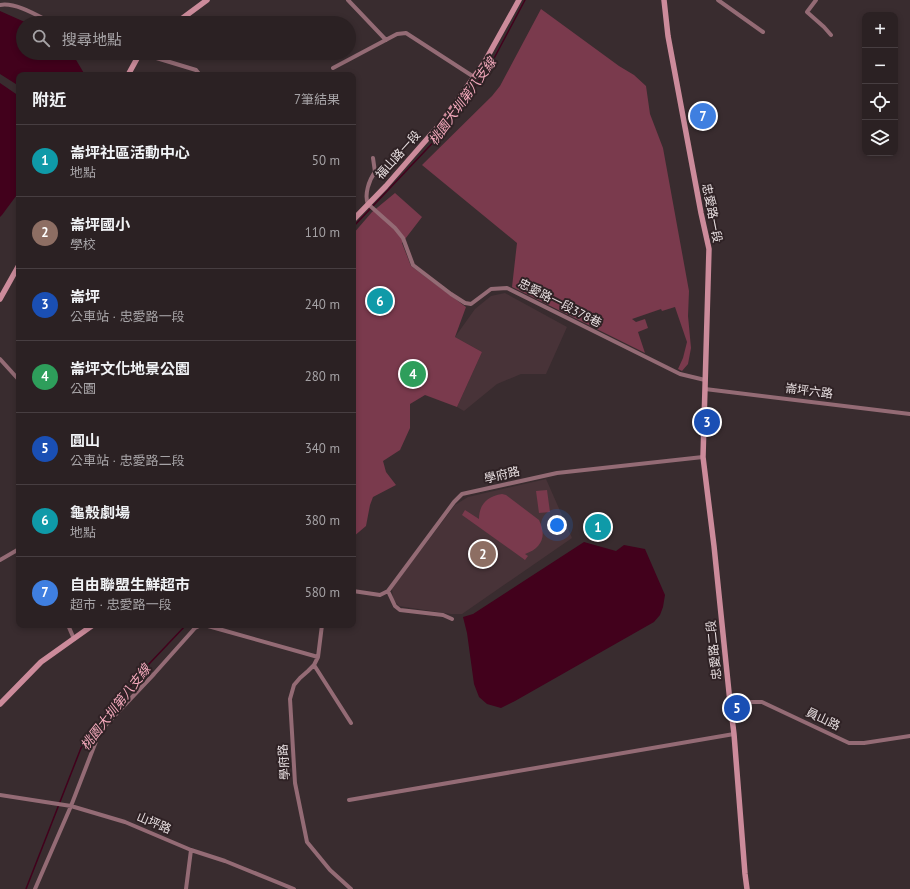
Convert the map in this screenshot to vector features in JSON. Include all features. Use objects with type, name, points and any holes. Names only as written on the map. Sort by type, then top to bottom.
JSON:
[{"type":"main road","points":[[185,16],[207,0]]},
{"type":"main road","name":"福山路一段","points":[[356,218],[371,206],[386,186],[442,123],[484,63],[519,0]]},
{"type":"main road","name":"忠愛路一段","points":[[664,0],[668,36],[708,249],[703,457]]},
{"type":"main road","points":[[130,72],[136,60]]},
{"type":"main road","points":[[0,299],[16,270]]},
{"type":"main road","name":"忠愛路二段","points":[[703,457],[734,734],[747,889]]},
{"type":"main road","points":[[0,704],[41,662],[89,628]]},
{"type":"street","points":[[10,0],[15,5],[38,16]]},
{"type":"street","points":[[348,0],[386,40]]},
{"type":"street","points":[[718,0],[763,32]]},
{"type":"street","points":[[816,0],[807,12],[831,35]]},
{"type":"street","points":[[0,5],[15,5]]},
{"type":"street","points":[[356,56],[396,34],[406,33],[474,77]]},
{"type":"street","points":[[163,60],[196,70],[198,72]]},
{"type":"street","points":[[333,68],[348,60]]},
{"type":"street","points":[[371,206],[366,199],[366,194],[375,172],[373,158]]},
{"type":"street","name":"忠愛路一段378巷","points":[[371,206],[395,228],[403,238],[413,265],[451,294],[465,302],[471,304],[491,289],[507,288],[680,374],[705,380]]},
{"type":"street","points":[[0,360],[16,377]]},
{"type":"street","name":"崙坪六路","points":[[704,389],[910,414]]},
{"type":"street","name":"學府路","points":[[388,590],[454,502],[462,494],[557,473],[703,457]]},
{"type":"street","points":[[0,560],[16,551]]},
{"type":"street","points":[[356,591],[380,594],[388,590],[395,606],[400,610],[444,615],[452,619]]},
{"type":"street","points":[[69,628],[74,639]]},
{"type":"street","points":[[35,889],[71,806],[100,731],[195,628]]},
{"type":"street","points":[[213,628],[318,657]]},
{"type":"street","name":"學府路","points":[[322,628],[318,657],[314,665],[294,685],[290,699],[295,783],[307,842],[330,870],[351,889]]},
{"type":"street","points":[[314,665],[351,723]]},
{"type":"street","name":"員山路","points":[[730,702],[762,702],[849,742],[864,743],[910,736]]},
{"type":"street","points":[[350,800],[734,734]]},
{"type":"street","name":"山坪路","points":[[0,795],[71,806],[125,822],[191,850],[225,861],[294,889]]},
{"type":"street","points":[[186,889],[191,850]]},
{"type":"shaded area","points":[[541,9],[619,66],[634,75],[646,86],[650,114],[663,148],[689,291],[688,316],[691,348],[688,364],[682,371],[678,369],[683,358],[687,342],[675,307],[662,311],[661,309],[632,319],[636,322],[645,319],[648,328],[638,332],[645,353],[512,287],[517,243],[422,165],[492,96],[500,86]]},
{"type":"shaded area","points":[[0,11],[16,18],[16,60],[76,60],[83,72],[16,72],[16,84],[0,74]]},
{"type":"shaded area","points":[[0,83],[16,94],[16,196],[0,217]]},
{"type":"shaded area","points":[[395,193],[422,217],[402,243],[411,266],[466,307],[455,337],[482,352],[457,407],[425,395],[410,404],[410,428],[400,450],[383,461],[386,472],[396,485],[373,497],[366,526],[356,534],[356,231],[372,212]]},
{"type":"shaded area","points":[[505,293],[567,327],[546,374],[521,374],[497,384],[464,411],[457,407],[482,352],[455,337],[475,309],[491,296]]},
{"type":"shaded area","points":[[546,479],[572,538],[462,614],[451,614],[399,606],[393,599],[392,588],[455,505],[468,497]]},
{"type":"shaded area","points":[[547,490],[550,512],[539,513],[536,491]]},
{"type":"shaded area","points":[[502,494],[506,495],[539,520],[543,531],[543,536],[539,545],[525,554],[528,556],[525,560],[462,515],[465,510],[479,519],[482,505],[488,499]]},
{"type":"shaded area","points":[[584,542],[616,551],[624,545],[645,549],[665,595],[660,615],[654,622],[515,701],[501,708],[487,704],[479,697],[474,684],[467,633],[463,617],[473,614]]},
{"type":"waterway","name":"桃園大圳第八支線","points":[[356,224],[443,132],[491,64],[525,0]]},
{"type":"waterway","name":"桃園大圳第八支線","points":[[26,889],[81,748],[149,664],[183,628]]},
{"type":"place","name":"自由聯盟生鮮超市","points":[[703,116]]},
{"type":"place","name":"龜殼劇場","points":[[380,301]]},
{"type":"place","name":"崙坪文化地景公園","points":[[413,374]]},
{"type":"place","name":"崙坪","points":[[707,422]]},
{"type":"place","name":"崙坪社區活動中心","points":[[598,527]]},
{"type":"place","name":"崙坪國小","points":[[483,554]]},
{"type":"place","name":"圓山","points":[[737,708]]}]
